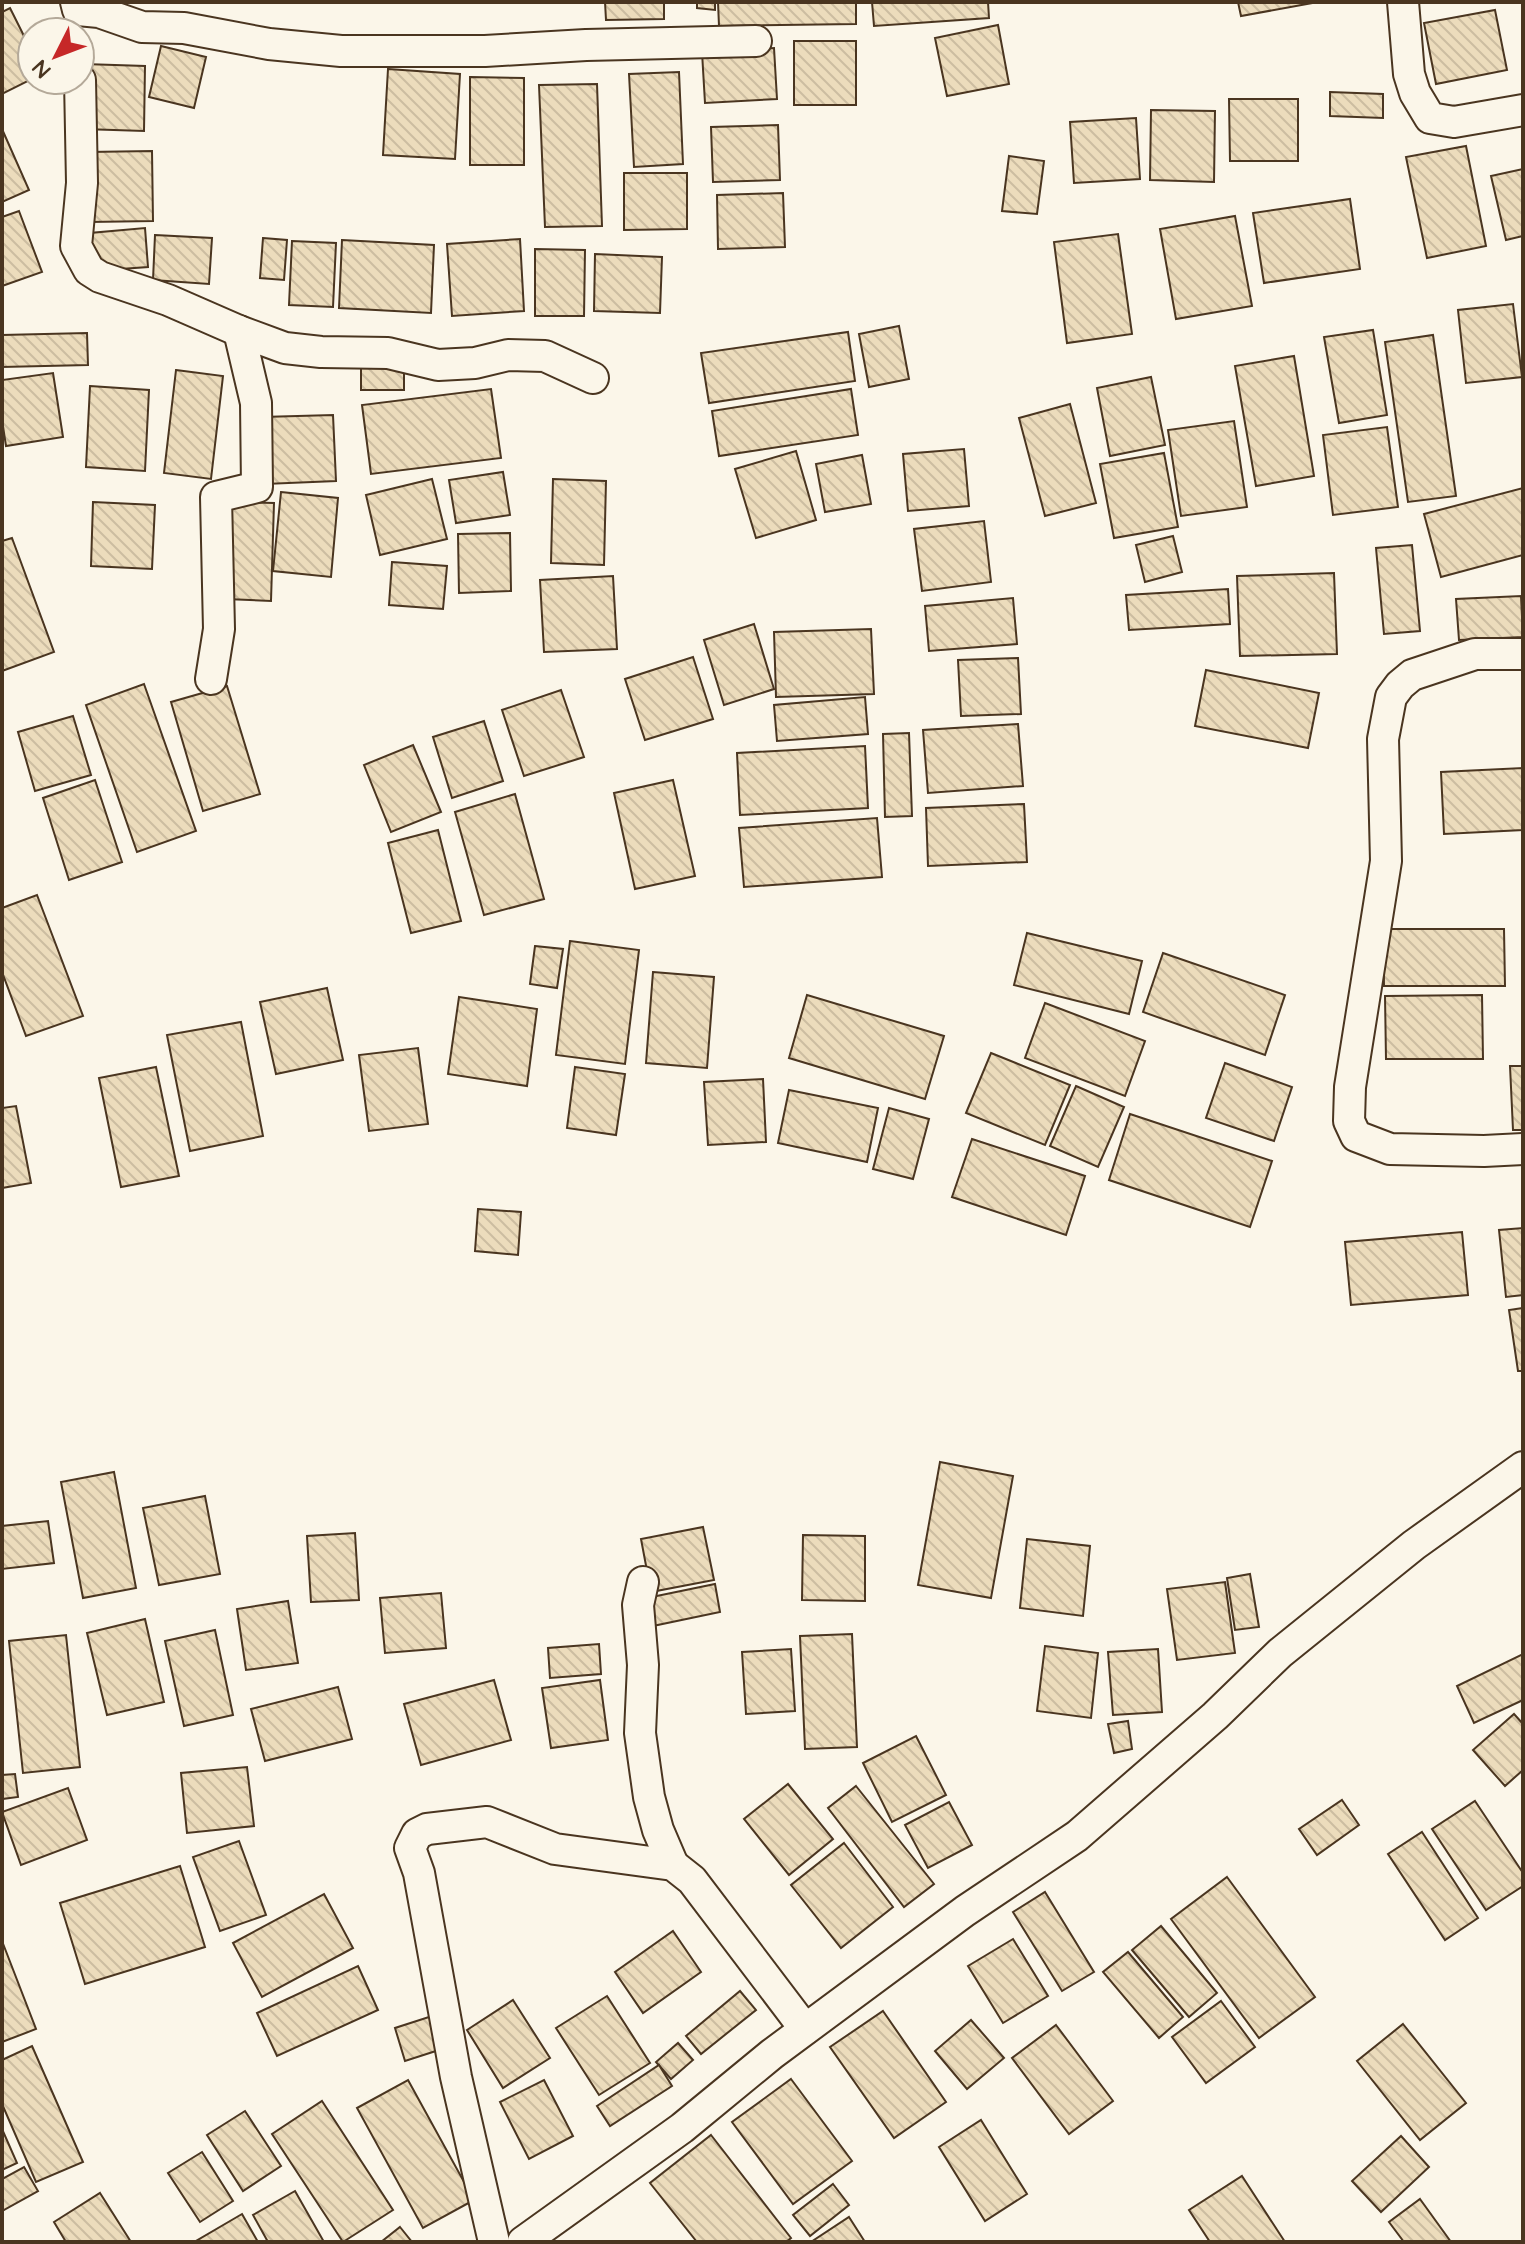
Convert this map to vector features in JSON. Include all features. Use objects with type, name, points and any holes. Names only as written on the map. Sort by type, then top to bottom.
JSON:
[{"type":"street","points":[[1403,2],[1409,74],[1415,93],[1430,118],[1454,122],[1523,110]]},
{"type":"street","points":[[78,15],[99,12],[142,27],[184,28],[269,44],[341,51],[485,51],[756,41]]},
{"type":"street","points":[[80,96],[82,183],[76,246],[89,270],[100,277],[168,300],[285,348],[388,353],[438,365],[475,363],[508,355],[545,356],[593,378]]},
{"type":"street","points":[[211,679],[219,629],[216,497],[257,487],[256,403],[239,331]]},
{"type":"street","points":[[1523,654],[1475,654],[1412,675],[1391,697],[1383,739],[1386,861],[1350,1087],[1349,1121],[1356,1136],[1390,1149],[1523,1149]]},
{"type":"street","points":[[523,2242],[682,2128],[805,2029],[965,1911],[1077,1836],[1215,1716],[1280,1653],[1414,1545],[1523,1467]]},
{"type":"street","points":[[643,1582],[638,1605],[643,1665],[640,1733],[649,1797],[658,1830],[673,1865],[692,1880],[805,2029]]},
{"type":"street","points":[[494,2242],[456,2077],[419,1873],[410,1848],[417,1834],[427,1829],[487,1822],[555,1849],[673,1865]]},
{"type":"building","points":[[605,2],[664,2],[664,19],[606,20]]},
{"type":"building","points":[[697,2],[715,2],[715,10],[697,8]]},
{"type":"building","points":[[718,2],[856,2],[856,24],[719,26]]},
{"type":"building","points":[[872,2],[988,2],[989,18],[874,26]]},
{"type":"building","points":[[1238,2],[1318,2],[1241,16]]},
{"type":"building","points":[[10,8],[16,20],[16,87],[2,94],[2,12]]},
{"type":"building","points":[[1495,10],[1507,70],[1436,84],[1424,23]]},
{"type":"building","points":[[998,25],[1009,84],[947,96],[935,38]]},
{"type":"building","points":[[794,41],[856,41],[856,105],[794,105]]},
{"type":"building","points":[[161,46],[206,57],[194,108],[149,97]]},
{"type":"building","points":[[774,48],[777,99],[705,103],[702,52]]},
{"type":"building","points":[[96,64],[145,66],[144,131],[83,129],[84,96],[96,96]]},
{"type":"building","points":[[388,69],[460,74],[455,159],[383,155]]},
{"type":"building","points":[[679,72],[683,164],[634,167],[629,74]]},
{"type":"building","points":[[470,77],[524,78],[524,165],[470,165]]},
{"type":"building","points":[[597,84],[602,226],[545,227],[539,85]]},
{"type":"building","points":[[1330,92],[1383,94],[1383,118],[1330,116]]},
{"type":"building","points":[[1229,99],[1298,99],[1298,161],[1230,161]]},
{"type":"building","points":[[1151,110],[1215,111],[1214,182],[1150,180]]},
{"type":"building","points":[[1136,118],[1140,179],[1074,183],[1070,122]]},
{"type":"building","points":[[778,125],[780,180],[713,182],[711,127]]},
{"type":"building","points":[[2,129],[29,190],[2,202]]},
{"type":"building","points":[[1466,146],[1486,246],[1427,258],[1406,157]]},
{"type":"building","points":[[152,151],[153,221],[90,222],[88,152]]},
{"type":"building","points":[[1009,156],[1044,161],[1037,214],[1002,211]]},
{"type":"building","points":[[1523,169],[1523,236],[1506,240],[1491,176]]},
{"type":"building","points":[[624,173],[687,173],[687,229],[624,230]]},
{"type":"building","points":[[783,193],[785,247],[718,249],[717,195]]},
{"type":"building","points":[[1350,199],[1360,269],[1264,283],[1253,213]]},
{"type":"building","points":[[19,211],[42,272],[2,286],[2,217]]},
{"type":"building","points":[[1235,216],[1252,306],[1176,319],[1160,229]]},
{"type":"building","points":[[145,228],[148,267],[93,271],[90,233]]},
{"type":"building","points":[[1118,234],[1132,334],[1067,343],[1054,242]]},
{"type":"building","points":[[155,235],[212,238],[209,284],[153,280]]},
{"type":"building","points":[[263,238],[287,240],[284,280],[260,278]]},
{"type":"building","points":[[520,239],[524,311],[452,316],[447,244]]},
{"type":"building","points":[[342,240],[434,245],[431,313],[339,308]]},
{"type":"building","points":[[292,241],[336,243],[333,307],[289,305]]},
{"type":"building","points":[[535,249],[585,250],[584,316],[535,316]]},
{"type":"building","points":[[595,254],[662,257],[660,313],[594,311]]},
{"type":"building","points":[[1513,304],[1522,377],[1466,383],[1458,310]]},
{"type":"building","points":[[899,326],[909,379],[869,387],[859,334]]},
{"type":"building","points":[[1373,330],[1387,415],[1339,423],[1324,337]]},
{"type":"building","points":[[848,332],[855,381],[709,403],[701,353]]},
{"type":"building","points":[[87,333],[88,365],[2,367],[2,335]]},
{"type":"building","points":[[1433,335],[1456,496],[1408,502],[1385,342]]},
{"type":"building","points":[[1294,356],[1314,476],[1256,486],[1235,366]]},
{"type":"building","points":[[404,367],[404,390],[361,390],[361,368]]},
{"type":"building","points":[[176,370],[223,376],[211,479],[164,473]]},
{"type":"building","points":[[53,373],[63,437],[6,446],[2,420],[2,380]]},
{"type":"building","points":[[1151,377],[1165,445],[1110,456],[1097,388]]},
{"type":"building","points":[[90,386],[149,390],[145,471],[86,467]]},
{"type":"building","points":[[491,389],[501,458],[371,474],[362,405]]},
{"type":"building","points":[[851,389],[858,435],[719,456],[712,411]]},
{"type":"building","points":[[1070,404],[1096,503],[1045,516],[1019,418]]},
{"type":"building","points":[[333,415],[336,481],[265,484],[262,417]]},
{"type":"building","points":[[1234,421],[1247,507],[1181,516],[1168,430]]},
{"type":"building","points":[[1387,427],[1398,507],[1333,515],[1323,435]]},
{"type":"building","points":[[964,449],[969,506],[908,511],[903,454]]},
{"type":"building","points":[[796,451],[816,520],[756,538],[735,469]]},
{"type":"building","points":[[1164,453],[1178,527],[1114,538],[1100,464]]},
{"type":"building","points":[[862,455],[871,504],[825,512],[816,464]]},
{"type":"building","points":[[503,472],[510,515],[456,523],[449,480]]},
{"type":"building","points":[[432,479],[447,539],[380,555],[366,495]]},
{"type":"building","points":[[553,479],[606,481],[604,565],[551,563]]},
{"type":"building","points":[[1523,488],[1523,555],[1441,577],[1424,514]]},
{"type":"building","points":[[281,492],[338,498],[331,577],[273,571]]},
{"type":"building","points":[[93,502],[155,505],[152,569],[91,566]]},
{"type":"building","points":[[229,502],[274,503],[271,601],[226,599]]},
{"type":"building","points":[[984,521],[991,582],[922,591],[914,529]]},
{"type":"building","points":[[510,533],[511,591],[459,593],[458,534]]},
{"type":"building","points":[[1173,536],[1182,572],[1145,582],[1136,545]]},
{"type":"building","points":[[12,538],[54,652],[2,671],[2,541]]},
{"type":"building","points":[[1412,545],[1420,631],[1384,634],[1376,548]]},
{"type":"building","points":[[392,562],[447,566],[443,609],[389,605]]},
{"type":"building","points":[[1334,573],[1337,654],[1240,656],[1237,576]]},
{"type":"building","points":[[613,576],[617,649],[544,652],[540,580]]},
{"type":"building","points":[[1228,589],[1230,624],[1129,630],[1126,595]]},
{"type":"building","points":[[1521,596],[1523,637],[1459,640],[1456,599]]},
{"type":"building","points":[[1013,598],[1017,644],[929,651],[925,606]]},
{"type":"building","points":[[754,624],[774,689],[724,705],[704,640]]},
{"type":"building","points":[[871,629],[874,694],[776,697],[774,632]]},
{"type":"building","points":[[693,657],[713,719],[645,740],[625,679]]},
{"type":"building","points":[[1018,658],[1021,714],[961,716],[958,660]]},
{"type":"building","points":[[1206,670],[1319,693],[1308,748],[1195,726]]},
{"type":"building","points":[[144,684],[196,831],[137,852],[86,705]]},
{"type":"building","points":[[227,686],[260,794],[203,811],[171,702]]},
{"type":"building","points":[[561,690],[584,757],[524,776],[502,710]]},
{"type":"building","points":[[865,697],[868,734],[777,741],[774,705]]},
{"type":"building","points":[[73,716],[91,775],[35,791],[18,732]]},
{"type":"building","points":[[484,721],[503,781],[452,798],[433,737]]},
{"type":"building","points":[[1018,724],[1023,786],[928,793],[923,730]]},
{"type":"building","points":[[909,733],[912,816],[885,817],[883,734]]},
{"type":"building","points":[[413,745],[441,812],[391,832],[364,765]]},
{"type":"building","points":[[865,746],[868,808],[740,815],[737,753]]},
{"type":"building","points":[[1523,768],[1523,830],[1444,834],[1441,772]]},
{"type":"building","points":[[95,780],[122,862],[69,880],[43,798]]},
{"type":"building","points":[[673,780],[695,876],[635,889],[614,793]]},
{"type":"building","points":[[515,794],[544,899],[484,915],[455,812]]},
{"type":"building","points":[[1024,804],[1027,862],[928,866],[926,808]]},
{"type":"building","points":[[877,818],[882,877],[744,887],[739,828]]},
{"type":"building","points":[[438,830],[461,921],[411,933],[388,843]]},
{"type":"building","points":[[37,895],[83,1016],[26,1036],[2,972],[2,908]]},
{"type":"building","points":[[1383,929],[1504,929],[1505,986],[1384,986]]},
{"type":"building","points":[[1027,933],[1142,961],[1129,1014],[1014,985]]},
{"type":"building","points":[[570,941],[639,950],[625,1064],[556,1055]]},
{"type":"building","points":[[535,946],[563,949],[557,988],[530,984]]},
{"type":"building","points":[[1163,953],[1285,995],[1265,1055],[1143,1012]]},
{"type":"building","points":[[653,972],[714,977],[707,1068],[646,1063]]},
{"type":"building","points":[[327,988],[343,1060],[276,1074],[260,1002]]},
{"type":"building","points":[[807,995],[944,1036],[925,1099],[789,1058]]},
{"type":"building","points":[[1482,995],[1483,1059],[1386,1059],[1385,996]]},
{"type":"building","points":[[459,997],[537,1009],[527,1086],[448,1074]]},
{"type":"building","points":[[1045,1003],[1145,1041],[1125,1096],[1025,1058]]},
{"type":"building","points":[[241,1022],[263,1136],[190,1151],[167,1035]]},
{"type":"building","points":[[418,1048],[428,1124],[369,1131],[359,1055]]},
{"type":"building","points":[[991,1053],[1070,1085],[1045,1145],[966,1113]]},
{"type":"building","points":[[1225,1063],[1292,1087],[1274,1141],[1206,1118]]},
{"type":"building","points":[[1510,1066],[1523,1066],[1523,1130],[1513,1130]]},
{"type":"building","points":[[156,1067],[179,1176],[121,1187],[99,1078]]},
{"type":"building","points":[[575,1067],[625,1074],[616,1135],[567,1128]]},
{"type":"building","points":[[763,1079],[766,1142],[708,1145],[704,1082]]},
{"type":"building","points":[[1076,1086],[1124,1107],[1098,1167],[1050,1146]]},
{"type":"building","points":[[789,1090],[878,1108],[867,1162],[778,1143]]},
{"type":"building","points":[[16,1106],[31,1183],[2,1188],[2,1108]]},
{"type":"building","points":[[889,1108],[929,1119],[913,1179],[873,1169]]},
{"type":"building","points":[[1130,1114],[1272,1161],[1250,1227],[1109,1180]]},
{"type":"building","points":[[972,1139],[1085,1176],[1066,1235],[952,1197]]},
{"type":"building","points":[[478,1209],[521,1212],[518,1255],[475,1251]]},
{"type":"building","points":[[1523,1228],[1523,1295],[1506,1297],[1499,1230]]},
{"type":"building","points":[[1462,1232],[1468,1295],[1351,1305],[1345,1242]]},
{"type":"building","points":[[1523,1308],[1523,1371],[1518,1371],[1509,1310]]},
{"type":"building","points":[[940,1462],[1013,1476],[991,1598],[918,1585]]},
{"type":"building","points":[[114,1472],[136,1588],[83,1598],[61,1482]]},
{"type":"building","points":[[205,1496],[220,1574],[159,1585],[143,1508]]},
{"type":"building","points":[[48,1521],[54,1563],[2,1569],[2,1526]]},
{"type":"building","points":[[703,1527],[714,1580],[651,1592],[641,1539]]},
{"type":"building","points":[[355,1533],[359,1600],[311,1602],[307,1536]]},
{"type":"building","points":[[803,1535],[865,1536],[865,1601],[802,1600]]},
{"type":"building","points":[[1027,1539],[1090,1546],[1083,1616],[1020,1608]]},
{"type":"building","points":[[1250,1574],[1259,1627],[1235,1630],[1227,1578]]},
{"type":"building","points":[[1225,1582],[1235,1653],[1177,1660],[1167,1589]]},
{"type":"building","points":[[715,1584],[720,1612],[648,1627],[642,1599]]},
{"type":"building","points":[[441,1593],[446,1648],[385,1653],[380,1598]]},
{"type":"building","points":[[288,1601],[298,1663],[246,1670],[237,1609]]},
{"type":"building","points":[[145,1619],[164,1702],[107,1715],[87,1633]]},
{"type":"building","points":[[215,1630],[233,1715],[184,1726],[165,1641]]},
{"type":"building","points":[[852,1634],[857,1747],[805,1749],[800,1636]]},
{"type":"building","points":[[66,1635],[80,1767],[23,1773],[9,1641]]},
{"type":"building","points":[[599,1644],[601,1674],[550,1678],[548,1648]]},
{"type":"building","points":[[1045,1646],[1098,1653],[1091,1718],[1037,1711]]},
{"type":"building","points":[[791,1649],[795,1711],[746,1714],[742,1652]]},
{"type":"building","points":[[1158,1649],[1162,1712],[1113,1715],[1108,1652]]},
{"type":"building","points":[[1523,1654],[1523,1700],[1474,1723],[1457,1686]]},
{"type":"building","points":[[494,1680],[511,1740],[421,1765],[404,1704]]},
{"type":"building","points":[[600,1680],[608,1740],[551,1748],[542,1688]]},
{"type":"building","points":[[338,1687],[352,1739],[265,1761],[251,1709]]},
{"type":"building","points":[[1514,1714],[1523,1724],[1523,1770],[1505,1786],[1473,1750]]},
{"type":"building","points":[[1128,1721],[1132,1749],[1114,1753],[1108,1724]]},
{"type":"building","points":[[916,1736],[946,1795],[892,1822],[863,1763]]},
{"type":"building","points":[[247,1767],[254,1826],[187,1833],[181,1773]]},
{"type":"building","points":[[15,1774],[18,1797],[2,1799],[2,1775]]},
{"type":"building","points":[[788,1784],[833,1839],[789,1875],[744,1819]]},
{"type":"building","points":[[856,1786],[934,1884],[904,1907],[828,1808]]},
{"type":"building","points":[[68,1788],[87,1840],[21,1865],[2,1812]]},
{"type":"building","points":[[1342,1800],[1359,1825],[1317,1855],[1299,1829]]},
{"type":"building","points":[[1475,1801],[1523,1873],[1523,1886],[1486,1910],[1432,1829]]},
{"type":"building","points":[[949,1802],[972,1845],[928,1868],[905,1825]]},
{"type":"building","points":[[1422,1832],[1478,1918],[1445,1940],[1388,1854]]},
{"type":"building","points":[[239,1841],[266,1915],[220,1931],[193,1857]]},
{"type":"building","points":[[844,1843],[893,1907],[841,1948],[791,1885]]},
{"type":"building","points":[[180,1866],[205,1947],[85,1984],[60,1903]]},
{"type":"building","points":[[1227,1877],[1315,1997],[1259,2038],[1171,1919]]},
{"type":"building","points":[[1045,1892],[1094,1972],[1062,1991],[1013,1912]]},
{"type":"building","points":[[324,1894],[353,1948],[262,1997],[233,1943]]},
{"type":"building","points":[[1161,1926],[1217,1993],[1189,2017],[1132,1950]]},
{"type":"building","points":[[673,1931],[701,1972],[643,2013],[615,1972]]},
{"type":"building","points":[[1013,1939],[1048,1996],[1003,2023],[968,1966]]},
{"type":"building","points":[[2,1941],[36,2029],[2,2042]]},
{"type":"building","points":[[1128,1952],[1183,2017],[1159,2038],[1103,1972]]},
{"type":"building","points":[[358,1966],[378,2010],[277,2056],[257,2013]]},
{"type":"building","points":[[740,1991],[756,2010],[701,2054],[686,2036]]},
{"type":"building","points":[[607,1996],[650,2063],[599,2095],[556,2028]]},
{"type":"building","points":[[513,2000],[550,2058],[503,2088],[467,2030]]},
{"type":"building","points":[[1221,2001],[1255,2047],[1206,2083],[1172,2037]]},
{"type":"building","points":[[883,2011],[946,2102],[894,2138],[830,2047]]},
{"type":"building","points":[[432,2016],[442,2049],[405,2061],[395,2028]]},
{"type":"building","points":[[971,2020],[1004,2058],[967,2089],[935,2051]]},
{"type":"building","points":[[1403,2024],[1466,2103],[1420,2140],[1357,2061]]},
{"type":"building","points":[[1056,2025],[1113,2101],[1069,2134],[1012,2058]]},
{"type":"building","points":[[678,2043],[693,2060],[671,2079],[656,2062]]},
{"type":"building","points":[[32,2046],[83,2162],[36,2182],[2,2104],[2,2060]]},
{"type":"building","points":[[659,2065],[672,2086],[610,2126],[597,2106]]},
{"type":"building","points":[[791,2079],[852,2161],[793,2204],[732,2122]]},
{"type":"building","points":[[408,2080],[474,2200],[423,2228],[357,2108]]},
{"type":"building","points":[[544,2080],[573,2136],[529,2159],[500,2102]]},
{"type":"building","points":[[322,2101],[393,2210],[343,2242],[272,2134]]},
{"type":"building","points":[[245,2111],[281,2166],[243,2191],[207,2135]]},
{"type":"building","points":[[981,2120],[1027,2194],[985,2221],[939,2147]]},
{"type":"building","points":[[2,2129],[17,2163],[2,2170]]},
{"type":"building","points":[[711,2135],[791,2238],[786,2242],[697,2242],[650,2183]]},
{"type":"building","points":[[1401,2136],[1429,2167],[1381,2212],[1352,2181]]},
{"type":"building","points":[[202,2152],[233,2201],[200,2222],[168,2173]]},
{"type":"building","points":[[24,2167],[38,2191],[2,2211],[2,2179]]},
{"type":"building","points":[[1242,2176],[1285,2242],[1210,2242],[1189,2210]]},
{"type":"building","points":[[833,2184],[849,2205],[810,2236],[793,2215]]},
{"type":"building","points":[[295,2191],[324,2242],[268,2242],[253,2215]]},
{"type":"building","points":[[100,2193],[131,2242],[66,2242],[54,2222]]},
{"type":"building","points":[[1420,2199],[1451,2242],[1404,2242],[1389,2222]]},
{"type":"building","points":[[242,2214],[258,2242],[196,2241]]},
{"type":"building","points":[[849,2217],[865,2242],[811,2242]]},
{"type":"building","points":[[400,2227],[412,2242],[381,2242]]}]
